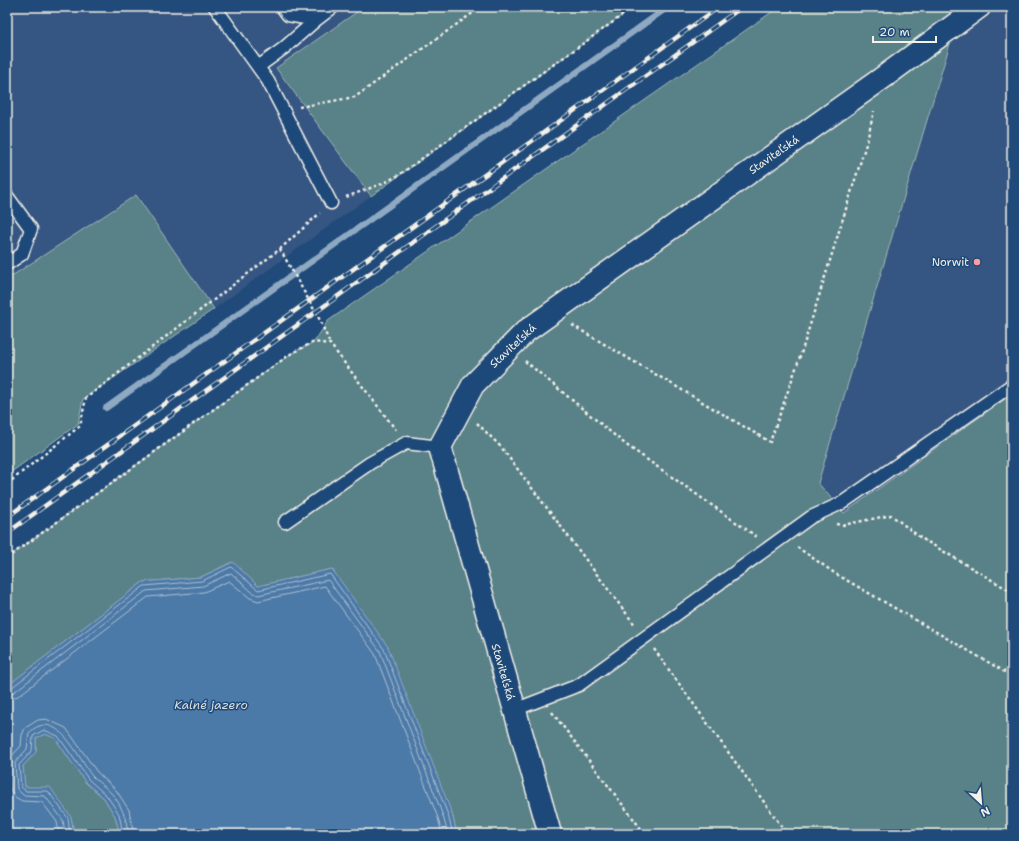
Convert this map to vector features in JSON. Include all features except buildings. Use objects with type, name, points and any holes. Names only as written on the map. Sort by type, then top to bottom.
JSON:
[{"type":"street","name":"Staviteľská","points":[[550,834],[440,447],[473,385],[526,331],[881,79],[979,7]]},
{"type":"lane","points":[[215,7],[268,81],[331,203]]},
{"type":"lane","points":[[282,7],[288,15],[316,20]]},
{"type":"lane","points":[[258,67],[284,48],[333,7]]},
{"type":"lane","points":[[7,196],[31,229],[22,254],[7,264]]},
{"type":"lane","points":[[514,710],[579,685],[811,517],[842,503],[1012,385]]},
{"type":"lane","points":[[285,522],[370,463],[406,443],[440,447]]},
{"type":"path","points":[[283,110],[355,97],[481,7]]},
{"type":"path","points":[[7,484],[80,426],[86,398],[280,249],[331,203],[384,183],[399,175],[634,7]]},
{"type":"path","points":[[584,332],[770,442],[801,354],[867,141]]},
{"type":"path","points":[[280,249],[321,322],[330,344],[406,443]]},
{"type":"path","points":[[7,558],[292,353],[314,342],[330,344]]},
{"type":"path","points":[[509,348],[625,444],[770,546]]},
{"type":"path","points":[[461,407],[501,447],[645,637]]},
{"type":"path","points":[[843,525],[891,515],[921,538],[1012,592]]},
{"type":"path","points":[[804,553],[836,574],[1012,676]]},
{"type":"path","points":[[661,658],[787,834]]},
{"type":"path","points":[[542,699],[645,834]]},
{"type":"shaded area","points":[[7,7],[364,7],[276,68],[371,196],[214,309],[136,195],[7,279]]},
{"type":"shaded area","points":[[961,7],[1012,7],[1012,394],[844,513],[818,483]]},
{"type":"green space","points":[[364,7],[634,7],[371,196],[276,68]]},
{"type":"green space","points":[[779,7],[961,7],[818,483],[844,513],[1012,394],[1012,834],[457,834],[452,814],[332,569],[258,586],[232,562],[201,577],[143,582],[7,686],[7,558],[292,353],[314,342],[328,321]]},
{"type":"green space","points":[[136,195],[214,309],[83,399],[78,424],[7,475],[7,279]]},
{"type":"green space","points":[[45,734],[55,738],[86,783],[104,798],[115,816],[120,834],[74,834],[71,817],[25,787],[23,766],[36,752],[36,738]]},
{"type":"water","name":"Kalné jazero","points":[[233,562],[258,586],[332,569],[388,647],[452,814],[457,834],[120,834],[115,816],[104,798],[86,783],[55,738],[45,734],[36,738],[36,752],[23,766],[25,787],[50,787],[71,817],[74,834],[7,834],[7,686],[143,582],[201,577]]},
{"type":"waterway","points":[[106,408],[668,7]]},
{"type":"railway","points":[[7,517],[719,7]]},
{"type":"railway","points":[[7,533],[742,7]]},
{"type":"place","name":"Norwit","points":[[977,262]]}]
